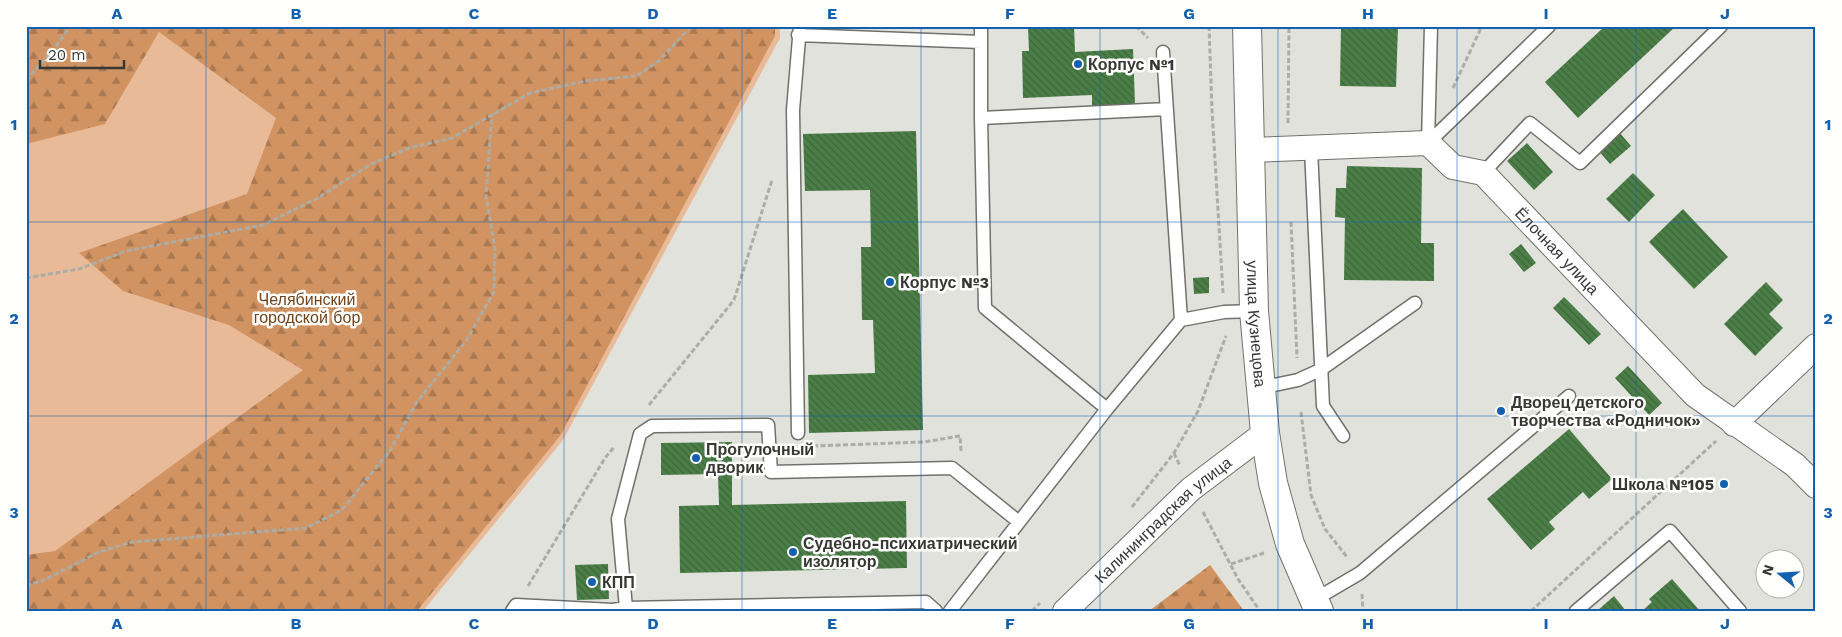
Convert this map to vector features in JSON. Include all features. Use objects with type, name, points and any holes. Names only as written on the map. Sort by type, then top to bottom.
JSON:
[{"type":"street","name":"улица Кузнецова","points":[[1247,26],[1254,311],[1265,433],[1272,483],[1290,544],[1317,606]]},
{"type":"street","points":[[1250,150],[1428,143],[1453,167],[1483,173]]},
{"type":"street","name":"Ёлочная улица","points":[[1483,173],[1695,395],[1795,465],[1816,486]]},
{"type":"street","points":[[1734,424],[1816,346]]},
{"type":"street","name":"Калининградская улица","points":[[1065,611],[1191,490],[1265,433]]},
{"type":"lane","points":[[981,26],[984,308],[1107,409]]},
{"type":"lane","points":[[1428,143],[1431,26]]},
{"type":"lane","points":[[1428,143],[1549,26]]},
{"type":"lane","points":[[1483,173],[1530,123],[1580,163],[1721,26]]},
{"type":"lane","points":[[798,433],[793,110],[799,31],[981,42]]},
{"type":"lane","points":[[1163,52],[1181,320]]},
{"type":"lane","points":[[981,118],[1167,109]]},
{"type":"lane","points":[[1310,149],[1323,406],[1343,436]]},
{"type":"lane","points":[[1260,388],[1298,380],[1320,370],[1415,303]]},
{"type":"lane","points":[[950,611],[1107,409],[1181,320],[1224,312],[1254,311]]},
{"type":"lane","points":[[1317,606],[1360,573],[1569,396]]},
{"type":"lane","points":[[626,608],[618,519],[640,434],[652,426],[768,425],[771,472],[952,468],[1019,522]]},
{"type":"lane","points":[[1576,611],[1670,532],[1740,611]]},
{"type":"lane","points":[[514,608],[613,610],[626,608],[926,602],[936,611]]},
{"type":"path","points":[[26,80],[55,48],[70,26]]},
{"type":"path","points":[[26,278],[80,269],[126,251],[263,225],[316,199],[373,163],[409,148],[452,138],[492,113],[530,93],[586,81],[636,76],[660,60],[691,26]]},
{"type":"path","points":[[1453,89],[1482,26]]},
{"type":"path","points":[[26,585],[42,581],[99,552],[132,542],[306,528],[342,510],[391,449],[416,403],[466,341],[494,292],[495,249],[486,196],[492,113]]},
{"type":"path","points":[[648,406],[734,300],[775,172]]},
{"type":"path","points":[[1531,611],[1734,424]]},
{"type":"path","points":[[811,446],[924,442],[960,436],[963,476]]},
{"type":"path","points":[[514,608],[605,458],[617,443]]},
{"type":"path","points":[[1174,453],[1191,490],[1238,579],[1260,611]]},
{"type":"green space","name":"Челябинский городской бор","points":[[26,26],[780,26],[780,38],[563,440],[423,611],[26,611]]},
{"type":"green space","name":"Челябинский городской бор","points":[[26,26],[775,26],[775,36],[560,436],[417,611],[26,611],[26,555],[55,551],[303,370],[229,325],[123,291],[79,253],[247,194],[276,118],[159,32],[105,124],[26,144]]},
{"type":"green space","points":[[1210,565],[1244,611],[1149,611]]},
{"type":"building","name":"Корпус №1","points":[[1028,26],[1074,26],[1075,52],[1133,49],[1135,105],[1092,107],[1092,95],[1023,98],[1022,51],[1029,51]]},
{"type":"building","points":[[1341,26],[1398,26],[1396,87],[1340,86]]},
{"type":"building","points":[[1605,26],[1676,26],[1578,118],[1545,82]]},
{"type":"building","name":"Корпус №3","points":[[916,131],[923,430],[809,433],[808,375],[875,373],[873,320],[862,320],[861,247],[871,247],[870,190],[805,191],[803,134]]},
{"type":"building","points":[[1619,132],[1631,146],[1610,164],[1598,150]]},
{"type":"building","points":[[1527,143],[1553,172],[1534,190],[1507,161]]},
{"type":"building","points":[[1347,166],[1422,168],[1421,243],[1434,243],[1434,281],[1344,280],[1345,218],[1335,217],[1336,188],[1346,188]]},
{"type":"building","points":[[1633,173],[1655,195],[1629,222],[1606,199]]},
{"type":"building","points":[[1683,209],[1728,257],[1694,289],[1649,242]]},
{"type":"building","points":[[1521,244],[1536,263],[1524,272],[1509,254]]},
{"type":"building","points":[[1209,277],[1209,293],[1194,294],[1193,278]]},
{"type":"building","points":[[1766,282],[1783,300],[1769,314],[1783,328],[1755,356],[1724,324]]},
{"type":"building","points":[[1564,297],[1601,334],[1589,345],[1553,308]]},
{"type":"building","points":[[1628,366],[1662,403],[1649,415],[1615,378]]},
{"type":"building","points":[[1569,429],[1612,479],[1589,499],[1583,492],[1549,522],[1555,529],[1531,550],[1487,499]]},
{"type":"building","name":"Судебно-психиатрический изолятор","points":[[732,442],[732,505],[906,501],[907,568],[680,573],[679,506],[719,505],[718,474],[661,475],[661,443]]},
{"type":"building","name":"КПП","points":[[608,564],[609,599],[577,600],[575,565]]},
{"type":"building","points":[[1672,579],[1700,611],[1642,611],[1652,602],[1649,599]]},
{"type":"building","points":[[1614,596],[1626,611],[1597,611]]},
{"type":"place","name":"Корпус №1","points":[[1078,64]]},
{"type":"place","name":"Корпус №3","points":[[890,282]]},
{"type":"place","name":"Дворец детского творчества «Родничок»","points":[[1501,411]]},
{"type":"place","name":"Прогулочный дворик","points":[[696,458]]},
{"type":"place","name":"Школа №105","points":[[1724,484]]},
{"type":"place","name":"Судебно-психиатрический изолятор","points":[[793,552]]},
{"type":"place","name":"КПП","points":[[592,582]]}]
